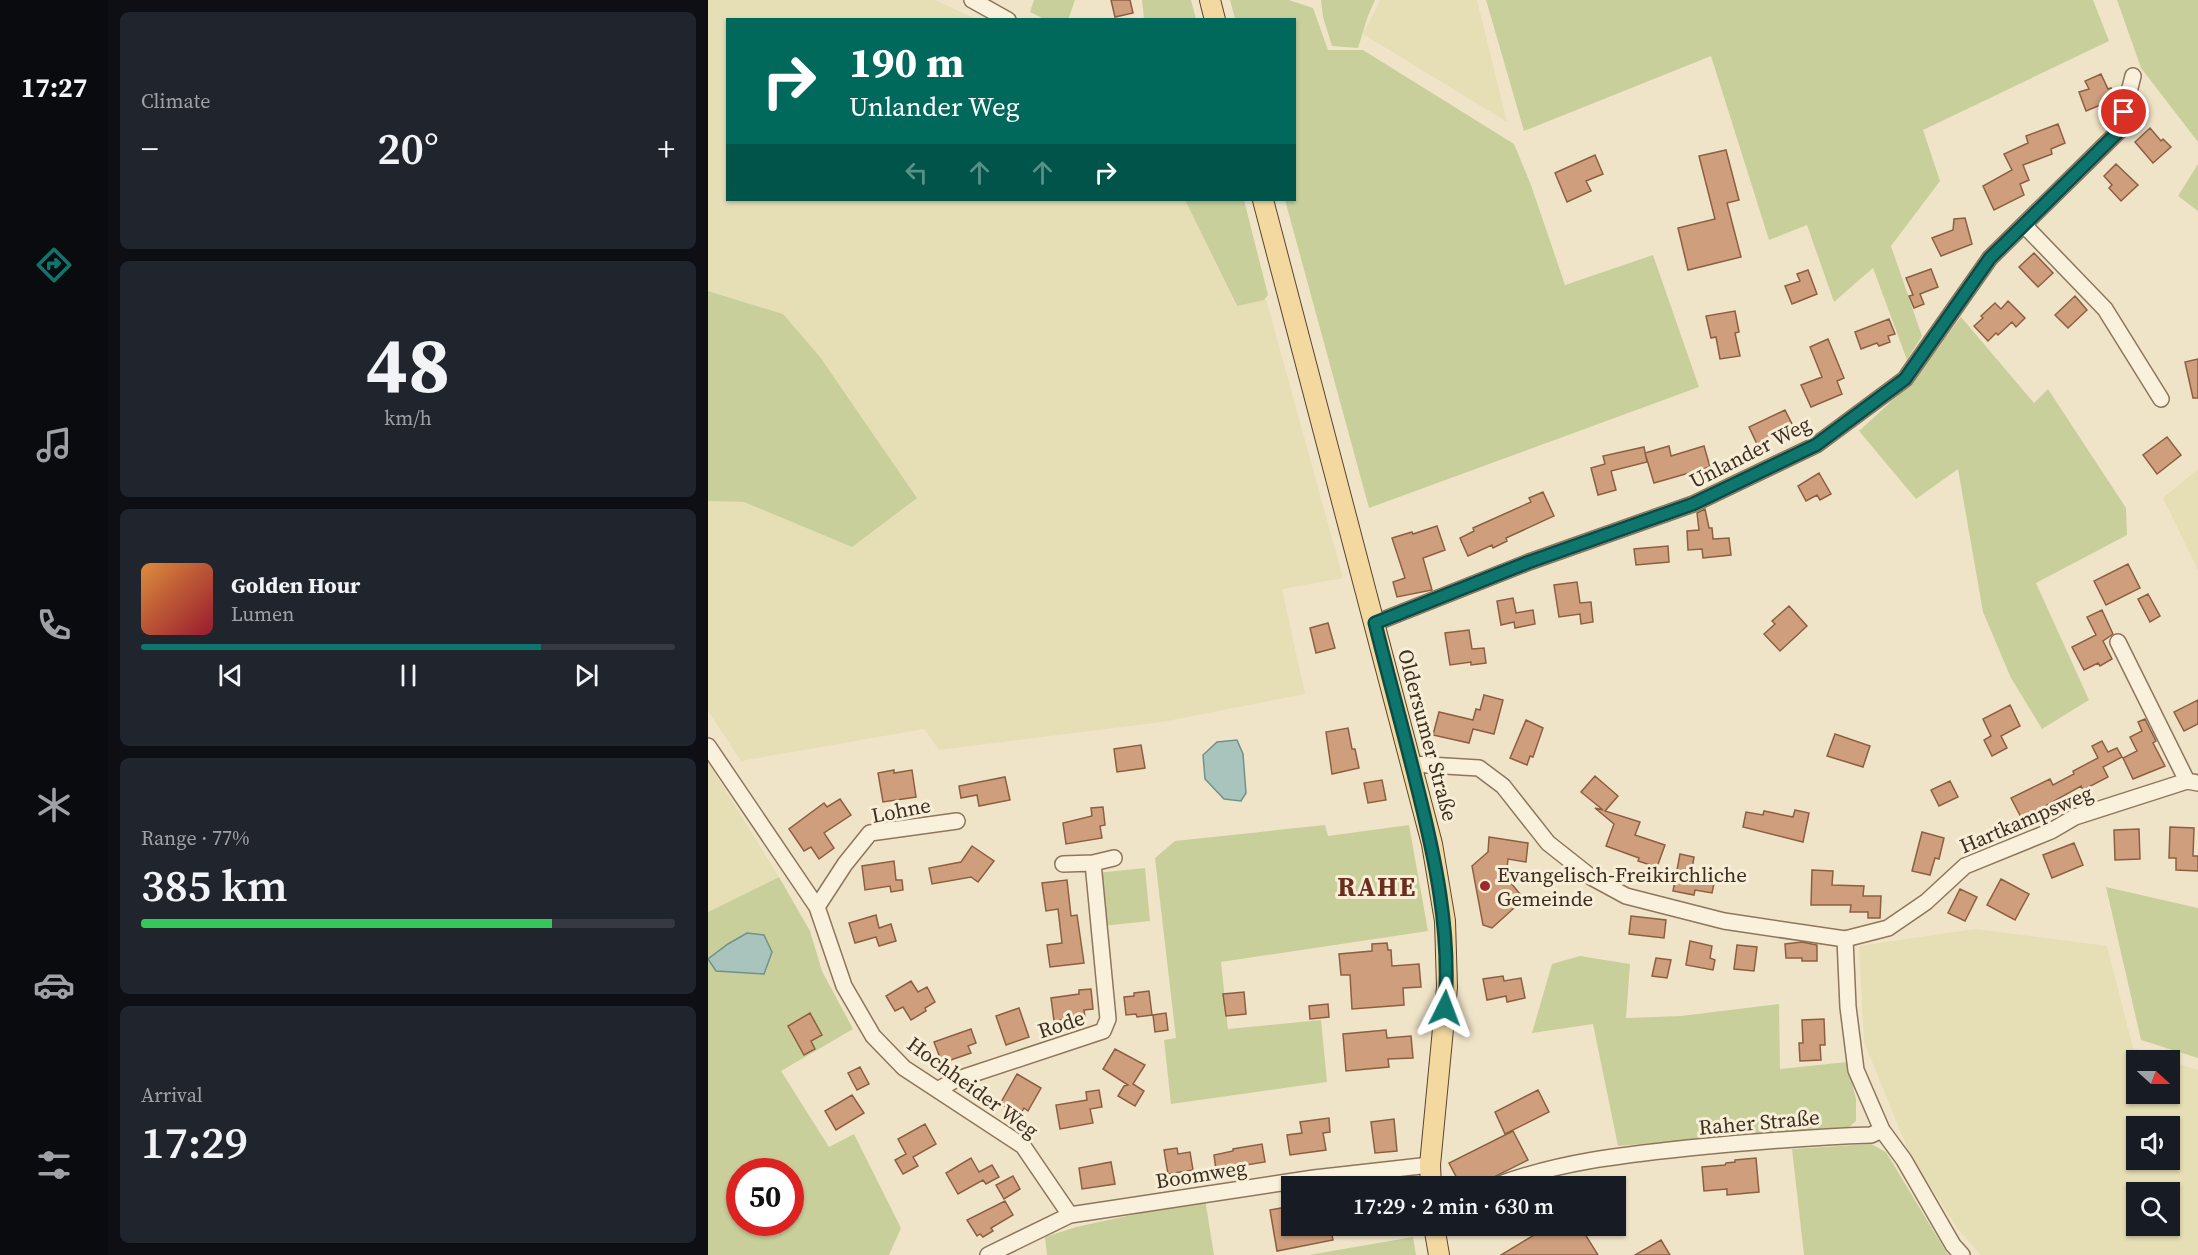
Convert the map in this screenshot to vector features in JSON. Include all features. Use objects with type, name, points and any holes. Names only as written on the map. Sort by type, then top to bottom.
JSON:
[{"type":"main road","points":[[1209,0],[1214,18]]},
{"type":"main road","name":"Oldersumer Straße","points":[[1263,201],[1432,844],[1445,921],[1447,987],[1431,1176]]},
{"type":"main road","points":[[1436,1236],[1439,1255]]},
{"type":"street","points":[[972,0],[1004,18]]},
{"type":"street","name":"Unlander Weg","points":[[1375,623],[1529,562],[1693,504],[1816,445],[1905,379],[1990,258],[2119,131],[2133,76]]},
{"type":"street","points":[[2024,225],[2105,309],[2161,399]]},
{"type":"street","name":"Hartkampsweg","points":[[1845,939],[1888,928],[1926,902],[1965,866],[2051,831],[2075,818],[2193,782],[2118,642]]},
{"type":"street","name":"Hochheider Weg","points":[[708,746],[817,907],[844,986],[873,1036],[904,1068],[1023,1146],[1033,1157],[1070,1215]]},
{"type":"street","points":[[1412,764],[1479,768],[1503,786],[1548,843],[1591,877],[1626,896],[1724,921],[1845,939],[1848,1007],[1856,1070],[1882,1130],[1904,1160],[1953,1245],[1962,1255]]},
{"type":"street","name":"Lohne","points":[[817,907],[845,864],[870,833],[957,821]]},
{"type":"street","points":[[1063,864],[1093,863],[1114,858]]},
{"type":"street","name":"Rode","points":[[939,1089],[955,1080],[1103,1031],[1108,1019],[1093,863]]},
{"type":"street","name":"Raher Straße","points":[[1527,1176],[1559,1166],[1616,1156],[1790,1138],[1871,1136],[1882,1130]]},
{"type":"street","name":"Boomweg","points":[[988,1255],[1070,1215],[1314,1178],[1430,1165]]},
{"type":"shaded area","points":[[708,0],[935,0],[974,18],[726,18],[726,201],[1185,201],[1236,306],[1266,299],[1343,578],[1282,589],[1305,694],[1162,722],[939,750],[924,729],[741,761],[708,711],[708,501],[744,502],[852,547],[783,314],[708,291]]},
{"type":"shaded area","points":[[1380,0],[1477,0],[1507,122],[1363,34]]},
{"type":"shaded area","points":[[2198,469],[2198,570],[2163,498]]},
{"type":"shaded area","points":[[708,762],[779,877],[708,912]]},
{"type":"shaded area","points":[[1975,929],[2107,946],[2133,1048],[2139,1050],[2126,1050],[2126,1104],[2180,1104],[2180,1064],[2198,1070],[2198,1255],[1981,1255],[1958,1229],[1911,1157],[1864,1042],[1859,946]]},
{"type":"green space","points":[[1034,0],[1075,0],[1069,18],[1042,18],[1030,12]]},
{"type":"green space","points":[[1142,0],[1191,0],[1196,18],[1144,18]]},
{"type":"green space","points":[[1230,0],[1289,0],[1313,8],[1328,50],[1363,50],[1514,144],[1531,185],[1565,285],[1653,255],[1699,387],[1369,508],[1285,201],[1296,201],[1296,18],[1235,18]]},
{"type":"green space","points":[[1321,0],[1375,0],[1358,48],[1332,46],[1323,17]]},
{"type":"green space","points":[[1486,0],[2093,0],[2109,41],[1923,130],[1940,181],[1891,246],[1922,336],[1907,360],[1873,268],[1834,302],[1807,225],[1769,240],[1711,56],[1524,131]]},
{"type":"green space","points":[[2117,0],[2198,0],[2198,142],[2141,68]]},
{"type":"green space","points":[[2198,164],[2198,211],[2178,196]]},
{"type":"green space","points":[[1185,201],[1244,201],[1268,295],[1264,300],[1237,306]]},
{"type":"green space","points":[[708,291],[783,314],[820,357],[917,498],[852,547],[744,502],[708,501]]},
{"type":"green space","points":[[1961,317],[2034,403],[2048,389],[2126,508],[2127,535],[2036,583],[2089,700],[2042,729],[2011,678],[1983,612],[1958,469],[1916,499],[1859,431],[1909,385]]},
{"type":"green space","points":[[1325,825],[1328,836],[1409,825],[1428,931],[1221,962],[1228,1029],[1321,1020],[1327,1082],[1171,1104],[1164,1040],[1176,1038],[1155,858],[1175,841]]},
{"type":"green space","points":[[1145,868],[1150,921],[1102,926],[1096,873]]},
{"type":"green space","points":[[779,877],[810,931],[822,971],[853,1029],[781,1071],[829,1147],[854,1134],[901,1228],[889,1255],[708,1255],[708,912]],"holes":[[[709,959],[765,970],[764,974],[716,970]]]},
{"type":"green space","points":[[2106,887],[2198,908],[2198,1058],[2180,1052],[2180,1050],[2173,1050],[2141,1040]]},
{"type":"green space","points":[[1580,956],[1630,964],[1626,1018],[1681,1016],[1779,1004],[1780,1069],[1847,1062],[1856,1099],[1856,1121],[1849,1127],[1618,1146],[1593,1024],[1532,1033],[1552,964]]},
{"type":"green space","points":[[1871,1144],[1886,1152],[1948,1255],[1804,1255],[1792,1149]]},
{"type":"green space","points":[[1205,1199],[1214,1255],[1047,1255],[1045,1237],[1076,1227]]},
{"type":"green space","points":[[1413,1237],[1416,1255],[1309,1255]]},
{"type":"water","points":[[1237,740],[1243,754],[1246,793],[1241,801],[1224,799],[1205,779],[1203,755],[1217,742]]},
{"type":"water","points":[[747,933],[764,935],[772,952],[764,974],[716,971],[708,959]]},
{"type":"building","points":[[1111,0],[1130,0],[1133,13],[1115,17]]},
{"type":"building","points":[[2101,74],[2108,89],[2111,88],[2115,99],[2086,111],[2079,92],[2089,89],[2085,81]]},
{"type":"building","points":[[2058,124],[2065,143],[2051,149],[2052,154],[2023,165],[2029,180],[2020,184],[2024,195],[1994,210],[1983,186],[2012,170],[2004,154],[2028,143],[2026,136]]},
{"type":"building","points":[[2150,128],[2161,141],[2163,139],[2171,147],[2153,163],[2135,142]]},
{"type":"building","points":[[1726,150],[1739,200],[1727,203],[1741,257],[1688,270],[1678,228],[1715,219],[1699,156]]},
{"type":"building","points":[[1595,155],[1603,174],[1586,181],[1591,191],[1567,202],[1555,173]]},
{"type":"building","points":[[2116,164],[2138,185],[2121,201],[2109,188],[2112,185],[2104,176]]},
{"type":"building","points":[[1965,218],[1972,244],[1941,256],[1932,238],[1953,230],[1954,219]]},
{"type":"building","points":[[2034,253],[2053,273],[2038,287],[2019,267]]},
{"type":"building","points":[[1931,269],[1938,287],[1920,294],[1924,304],[1914,308],[1909,296],[1913,295],[1906,278]]},
{"type":"building","points":[[1808,270],[1817,294],[1792,304],[1785,286],[1800,281],[1797,274]]},
{"type":"building","points":[[2075,296],[2087,310],[2068,328],[2055,315]]},
{"type":"building","points":[[2008,301],[2025,318],[2016,327],[2012,322],[1988,341],[1974,326],[1995,303],[2001,309]]},
{"type":"building","points":[[1735,311],[1739,332],[1735,333],[1740,356],[1720,359],[1716,337],[1711,338],[1706,316]]},
{"type":"building","points":[[1889,319],[1895,334],[1888,336],[1890,342],[1879,346],[1877,343],[1861,349],[1855,332]]},
{"type":"building","points":[[1828,339],[1844,378],[1837,381],[1842,394],[1811,407],[1801,385],[1822,377],[1810,347]]},
{"type":"building","points":[[2198,359],[2198,398],[2193,398],[2185,362]]},
{"type":"building","points":[[1785,410],[1792,424],[1780,430],[1781,433],[1757,444],[1749,427]]},
{"type":"building","points":[[2167,437],[2181,455],[2157,474],[2143,455]]},
{"type":"building","points":[[1669,446],[1671,456],[1704,446],[1710,467],[1654,483],[1645,453]]},
{"type":"building","points":[[1644,447],[1647,462],[1611,471],[1616,490],[1598,495],[1591,468],[1605,464],[1603,456]]},
{"type":"building","points":[[1819,473],[1831,494],[1820,500],[1817,495],[1806,501],[1798,486]]},
{"type":"building","points":[[1543,492],[1554,516],[1506,538],[1507,541],[1493,548],[1492,545],[1468,556],[1460,538],[1474,531],[1473,528],[1531,502],[1529,498]]},
{"type":"building","points":[[1705,509],[1709,528],[1712,528],[1713,539],[1729,538],[1731,555],[1703,558],[1702,549],[1688,550],[1687,531],[1699,530],[1697,513]]},
{"type":"building","points":[[1437,526],[1445,550],[1423,558],[1432,590],[1397,597],[1393,582],[1405,578],[1392,538]]},
{"type":"building","points":[[1668,546],[1669,562],[1636,565],[1634,549]]},
{"type":"building","points":[[2128,564],[2140,588],[2106,605],[2094,581]]},
{"type":"building","points":[[1577,582],[1580,603],[1591,602],[1593,622],[1581,624],[1580,614],[1559,617],[1554,585]]},
{"type":"building","points":[[2148,594],[2160,616],[2150,622],[2138,599]]},
{"type":"building","points":[[1513,598],[1516,613],[1533,610],[1535,624],[1515,628],[1514,622],[1501,625],[1497,601]]},
{"type":"building","points":[[1789,606],[1807,626],[1780,651],[1764,634],[1775,624],[1772,621]]},
{"type":"building","points":[[2102,610],[2113,634],[2103,641],[2112,659],[2100,666],[2098,663],[2084,670],[2072,647],[2096,635],[2087,617]]},
{"type":"building","points":[[1328,623],[1335,648],[1316,653],[1310,628]]},
{"type":"building","points":[[1469,630],[1472,649],[1484,648],[1486,663],[1471,665],[1471,662],[1450,665],[1445,633]]},
{"type":"building","points":[[1484,695],[1503,700],[1494,734],[1473,729],[1469,743],[1433,735],[1439,712],[1473,720],[1476,709],[1480,710]]},
{"type":"building","points":[[2198,700],[2198,724],[2184,731],[2174,712]]},
{"type":"building","points":[[2010,705],[2020,726],[2001,736],[2007,748],[1992,756],[1984,740],[1991,736],[1983,719]]},
{"type":"building","points":[[2145,719],[2156,741],[2153,743],[2165,766],[2133,779],[2123,758],[2137,751],[2130,737],[2142,731],[2138,722]]},
{"type":"building","points":[[1526,720],[1543,728],[1533,757],[1530,756],[1527,765],[1510,758]]},
{"type":"building","points":[[1348,728],[1359,768],[1332,774],[1326,732]]},
{"type":"building","points":[[1835,734],[1870,746],[1863,767],[1827,756]]},
{"type":"building","points":[[2102,741],[2108,752],[2117,748],[2122,757],[2103,767],[2108,777],[2083,790],[2081,786],[2022,819],[2011,798],[2050,779],[2053,785],[2074,774],[2073,771],[2098,758],[2092,746]]},
{"type":"building","points":[[1141,745],[1145,768],[1117,772],[1114,749]]},
{"type":"building","points":[[894,770],[894,773],[912,770],[916,797],[883,802],[878,773]]},
{"type":"building","points":[[1595,776],[1618,796],[1605,811],[1640,822],[1635,835],[1665,845],[1657,867],[1606,846],[1614,824],[1595,808],[1603,810],[1581,792]]},
{"type":"building","points":[[1005,777],[1010,800],[979,806],[977,795],[961,798],[959,786]]},
{"type":"building","points":[[1382,780],[1386,800],[1368,803],[1364,783]]},
{"type":"building","points":[[1950,781],[1958,797],[1939,806],[1931,790]]},
{"type":"building","points":[[840,799],[851,815],[824,833],[834,848],[819,859],[811,847],[804,851],[789,829],[824,803],[827,807]]},
{"type":"building","points":[[1103,807],[1105,825],[1100,826],[1102,838],[1066,844],[1063,823],[1092,816],[1091,808]]},
{"type":"building","points":[[1795,810],[1809,813],[1803,842],[1743,827],[1746,812],[1763,815],[1764,811],[1793,817]]},
{"type":"building","points":[[2170,827],[2194,828],[2193,856],[2198,856],[2198,871],[2176,870],[2176,858],[2169,858]]},
{"type":"building","points":[[2139,829],[2140,859],[2115,860],[2114,830]]},
{"type":"building","points":[[1922,832],[1944,838],[1939,859],[1935,858],[1930,875],[1912,871]]},
{"type":"building","points":[[1489,837],[1528,843],[1526,862],[1508,859],[1506,877],[1524,899],[1492,928],[1483,925],[1472,866],[1488,852]]},
{"type":"building","points":[[2074,843],[2083,865],[2052,878],[2043,855]]},
{"type":"building","points":[[972,846],[994,861],[978,882],[971,877],[932,884],[929,868],[961,862]]},
{"type":"building","points":[[1680,854],[1694,857],[1691,875],[1715,879],[1712,893],[1695,890],[1694,895],[1673,891]]},
{"type":"building","points":[[894,861],[896,880],[902,880],[903,890],[891,892],[890,886],[865,890],[862,866]]},
{"type":"building","points":[[1812,870],[1833,871],[1832,885],[1864,886],[1863,896],[1881,896],[1880,918],[1868,918],[1868,912],[1850,912],[1851,905],[1811,905]]},
{"type":"building","points":[[2001,879],[2029,894],[2015,920],[1987,905]]},
{"type":"building","points":[[1067,880],[1071,916],[1077,915],[1084,963],[1050,967],[1047,945],[1062,943],[1058,909],[1046,911],[1042,883]]},
{"type":"building","points":[[1960,889],[1977,897],[1965,921],[1948,913]]},
{"type":"building","points":[[876,915],[879,928],[891,924],[896,941],[879,946],[876,937],[855,943],[849,923]]},
{"type":"building","points":[[1631,916],[1666,920],[1664,938],[1629,934]]},
{"type":"building","points":[[1690,941],[1712,946],[1710,958],[1715,960],[1713,970],[1686,965]]},
{"type":"building","points":[[1802,942],[1817,945],[1817,961],[1786,958],[1785,944]]},
{"type":"building","points":[[1387,943],[1388,950],[1391,950],[1392,966],[1419,964],[1421,987],[1403,988],[1404,1005],[1352,1009],[1350,975],[1341,975],[1339,954],[1372,951],[1372,944]]},
{"type":"building","points":[[1737,945],[1757,947],[1754,971],[1734,969]]},
{"type":"building","points":[[1656,958],[1671,960],[1667,978],[1652,976]]},
{"type":"building","points":[[1503,976],[1504,981],[1521,978],[1525,998],[1507,1002],[1506,996],[1487,1000],[1483,979]]},
{"type":"building","points":[[911,981],[918,992],[927,987],[935,1002],[911,1020],[903,1007],[895,1011],[886,996]]},
{"type":"building","points":[[1091,989],[1093,1009],[1084,1010],[1085,1017],[1054,1021],[1051,998],[1079,994],[1079,990]]},
{"type":"building","points":[[1149,991],[1152,1015],[1137,1017],[1136,1014],[1126,1015],[1124,997]]},
{"type":"building","points":[[1244,992],[1246,1014],[1226,1016],[1223,994]]},
{"type":"building","points":[[1328,1004],[1329,1017],[1310,1019],[1309,1006]]},
{"type":"building","points":[[1019,1008],[1029,1037],[1006,1045],[996,1016]]},
{"type":"building","points":[[810,1013],[822,1035],[811,1041],[815,1049],[804,1055],[788,1026]]},
{"type":"building","points":[[1166,1013],[1168,1030],[1155,1032],[1153,1015]]},
{"type":"building","points":[[1824,1019],[1825,1045],[1820,1045],[1821,1060],[1800,1061],[1799,1043],[1803,1043],[1802,1020]]},
{"type":"building","points":[[971,1029],[976,1043],[968,1046],[971,1053],[942,1063],[934,1042]]},
{"type":"building","points":[[1386,1030],[1387,1038],[1411,1036],[1413,1058],[1388,1059],[1389,1067],[1346,1071],[1343,1034]]},
{"type":"building","points":[[1115,1049],[1145,1065],[1133,1084],[1144,1091],[1135,1106],[1118,1096],[1124,1086],[1128,1085],[1103,1069]]},
{"type":"building","points":[[860,1067],[869,1084],[857,1090],[848,1073]]},
{"type":"building","points":[[1017,1074],[1041,1088],[1028,1111],[1024,1108],[1020,1115],[1000,1104]]},
{"type":"building","points":[[1099,1090],[1102,1107],[1090,1109],[1093,1123],[1060,1129],[1056,1105],[1087,1100],[1086,1092]]},
{"type":"building","points":[[1538,1090],[1549,1112],[1505,1134],[1495,1112]]},
{"type":"building","points":[[852,1095],[864,1113],[836,1130],[825,1111]]},
{"type":"building","points":[[1329,1118],[1330,1132],[1323,1133],[1326,1150],[1290,1155],[1287,1135],[1302,1133],[1300,1122]]},
{"type":"building","points":[[1394,1119],[1397,1151],[1375,1153],[1371,1122]]},
{"type":"building","points":[[925,1124],[936,1144],[913,1157],[918,1166],[903,1174],[895,1160],[906,1154],[898,1139]]},
{"type":"building","points":[[1513,1131],[1528,1160],[1496,1176],[1456,1176],[1449,1163]]},
{"type":"building","points":[[1262,1144],[1265,1162],[1216,1170],[1214,1155]]},
{"type":"building","points":[[1177,1148],[1178,1154],[1190,1152],[1193,1170],[1168,1174],[1164,1150]]},
{"type":"building","points":[[971,1158],[979,1172],[992,1165],[999,1177],[986,1184],[983,1180],[958,1194],[946,1173]]},
{"type":"building","points":[[1756,1158],[1759,1192],[1727,1195],[1727,1189],[1704,1191],[1702,1167],[1725,1165],[1735,1160]]},
{"type":"building","points":[[1111,1162],[1115,1184],[1082,1189],[1079,1168]]},
{"type":"building","points":[[1013,1176],[1020,1189],[1004,1199],[996,1185]]},
{"type":"building","points":[[1005,1201],[1013,1215],[991,1228],[993,1231],[983,1237],[980,1234],[977,1236],[967,1220]]},
{"type":"building","points":[[1281,1208],[1281,1236],[1332,1236],[1333,1240],[1277,1251],[1270,1210]]},
{"type":"building","points":[[1532,1236],[1586,1236],[1598,1255],[1501,1255]]},
{"type":"building","points":[[1661,1240],[1670,1255],[1635,1255]]},
{"type":"place","name":"Evangelisch-Freikirchliche Gemeinde","points":[[1485,886]]},
{"type":"district","name":"RAHE","points":[[1377,886]]},
{"type":"route","points":[[1445,1008],[1447,987],[1445,921],[1432,844],[1375,623],[1529,562],[1693,504],[1816,445],[1905,379],[1990,258],[2119,131],[2124,112]]}]
